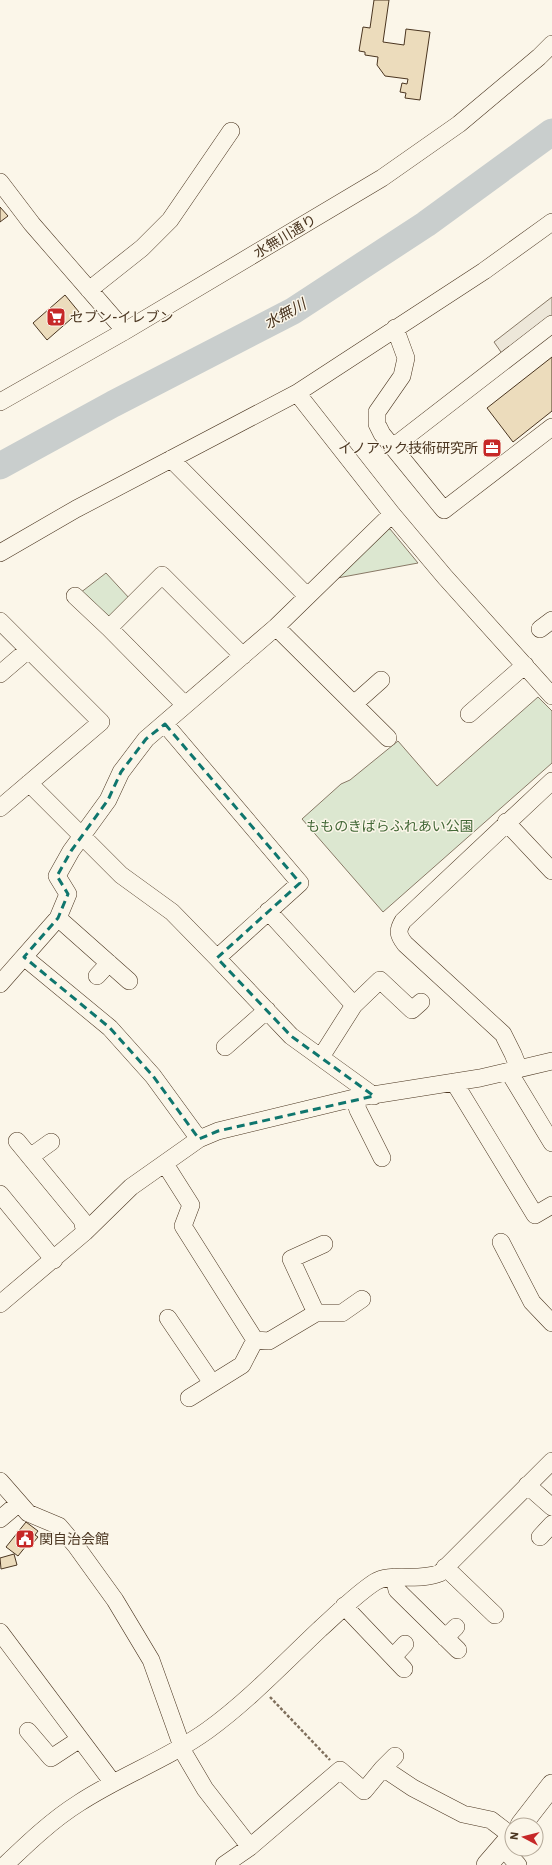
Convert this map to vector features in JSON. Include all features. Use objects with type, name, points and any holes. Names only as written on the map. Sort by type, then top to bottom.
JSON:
[{"type":"main road","points":[[526,1817],[552,1785]]},
{"type":"main road","points":[[488,1865],[504,1846]]},
{"type":"street","name":"水無川通り","points":[[0,402],[125,331],[382,178],[459,124],[539,58],[552,44]]},
{"type":"street","points":[[89,290],[142,248],[170,220],[231,131]]},
{"type":"street","points":[[0,182],[32,224],[125,331]]},
{"type":"street","points":[[0,553],[76,509],[297,393],[394,328],[484,271],[552,222]]},
{"type":"street","points":[[393,447],[552,324]]},
{"type":"street","points":[[394,328],[406,358],[402,376],[377,412],[377,424],[382,434],[444,510],[552,427]]},
{"type":"street","points":[[297,393],[392,514],[445,577],[552,696]]},
{"type":"street","points":[[171,459],[306,596]]},
{"type":"street","points":[[0,984],[58,918],[68,894],[56,876],[71,850],[108,800],[121,772],[146,739],[165,724],[184,704],[276,627],[306,596],[392,514]]},
{"type":"street","points":[[109,628],[162,575],[243,656]]},
{"type":"street","points":[[75,596],[184,704]]},
{"type":"street","points":[[0,621],[101,722],[0,808]]},
{"type":"street","points":[[276,627],[354,704],[365,725],[388,738]]},
{"type":"street","points":[[0,674],[28,650]]},
{"type":"street","points":[[469,714],[524,665]]},
{"type":"street","points":[[354,704],[381,680]]},
{"type":"street","points":[[165,724],[300,883],[217,958]]},
{"type":"street","points":[[552,780],[506,822],[403,921],[398,928],[399,936],[405,944],[502,1034],[513,1054],[514,1070],[552,1143]]},
{"type":"street","points":[[29,783],[121,874],[172,912],[292,1036],[374,1096]]},
{"type":"street","points":[[506,822],[552,871]]},
{"type":"street","points":[[268,912],[354,1006]]},
{"type":"street","points":[[58,918],[129,981]]},
{"type":"street","points":[[24,957],[110,1028],[153,1076],[199,1139]]},
{"type":"street","points":[[97,976],[108,963]]},
{"type":"street","points":[[321,1057],[354,1006],[380,980],[412,1010],[421,1002]]},
{"type":"street","points":[[225,1047],[267,1010]]},
{"type":"street","points":[[0,1304],[54,1260],[131,1187],[199,1139],[218,1131],[354,1098],[454,1082],[552,1061]]},
{"type":"street","points":[[454,1082],[535,1215],[552,1206]]},
{"type":"street","points":[[354,1098],[358,1110],[382,1158]]},
{"type":"street","points":[[17,1141],[82,1220],[85,1232]]},
{"type":"street","points":[[30,1157],[51,1142]]},
{"type":"street","points":[[165,1164],[191,1205],[183,1226],[255,1340]]},
{"type":"street","points":[[0,1194],[54,1260]]},
{"type":"street","points":[[501,1242],[532,1302],[552,1323]]},
{"type":"street","points":[[316,1313],[291,1259],[324,1244]]},
{"type":"street","points":[[255,1340],[269,1341],[316,1313],[342,1313],[362,1299]]},
{"type":"street","points":[[168,1318],[212,1383]]},
{"type":"street","points":[[189,1398],[242,1365],[255,1340]]},
{"type":"street","points":[[5,1865],[78,1803],[182,1746],[208,1730],[260,1686],[344,1606],[376,1580],[394,1577],[424,1578],[440,1573],[552,1461]]},
{"type":"street","points":[[0,1481],[28,1513],[59,1526],[76,1546],[115,1600],[151,1660],[185,1755],[205,1789],[250,1847]]},
{"type":"street","points":[[527,1485],[552,1507]]},
{"type":"street","points":[[0,1519],[19,1503]]},
{"type":"street","points":[[540,1537],[552,1524]]},
{"type":"street","points":[[445,1567],[495,1615]]},
{"type":"street","points":[[394,1577],[396,1590],[451,1632],[458,1650]]},
{"type":"street","points":[[344,1606],[399,1663],[405,1644]]},
{"type":"street","points":[[0,1632],[26,1655],[80,1739],[113,1783]]},
{"type":"street","points":[[28,1730],[51,1758],[80,1739]]},
{"type":"street","points":[[224,1865],[250,1847],[340,1770],[364,1791],[389,1762],[413,1788],[463,1814],[491,1820],[504,1834]]},
{"type":"path","points":[[260,1686],[340,1770]]},
{"type":"highlighted area","points":[[165,724],[300,883],[217,958],[291,1036],[374,1096],[218,1131],[199,1139],[153,1076],[110,1028],[24,957],[58,918],[68,894],[57,876],[71,851],[108,800],[121,772],[146,739]]},
{"type":"green space","points":[[384,529],[390,529],[418,563],[332,579]]},
{"type":"green space","points":[[106,573],[130,599],[112,618],[103,617],[80,593]]},
{"type":"green space","name":"もものきばらふれあい公園","points":[[538,697],[552,711],[552,763],[383,912],[302,819],[341,784],[350,780],[398,741],[437,786]]},
{"type":"shaded area","points":[[552,297],[552,316],[503,355],[494,342]]},
{"type":"building","points":[[374,0],[389,0],[383,42],[404,45],[406,29],[430,32],[420,100],[405,98],[406,93],[400,92],[402,83],[407,84],[408,79],[385,76],[377,65],[378,57],[365,55],[365,52],[359,51],[363,27],[370,28]]},
{"type":"building","points":[[0,207],[8,216],[0,222]]},
{"type":"building","name":"セブン-イレブン","points":[[65,295],[79,312],[47,340],[33,323]]},
{"type":"building","points":[[552,357],[552,411],[513,442],[487,408]]},
{"type":"building","name":"関自治会館","points":[[26,1522],[38,1531],[35,1535],[38,1537],[33,1543],[30,1541],[18,1556],[6,1547]]},
{"type":"building","points":[[14,1554],[17,1565],[1,1569],[0,1558]]},
{"type":"waterway","name":"水無川","points":[[0,466],[113,404],[293,311],[426,224],[552,132]]},
{"type":"place","name":"セブン-イレブン","points":[[56,317]]},
{"type":"place","name":"イノアック技術研究所","points":[[492,448]]},
{"type":"place","name":"関自治会館","points":[[25,1539]]}]
